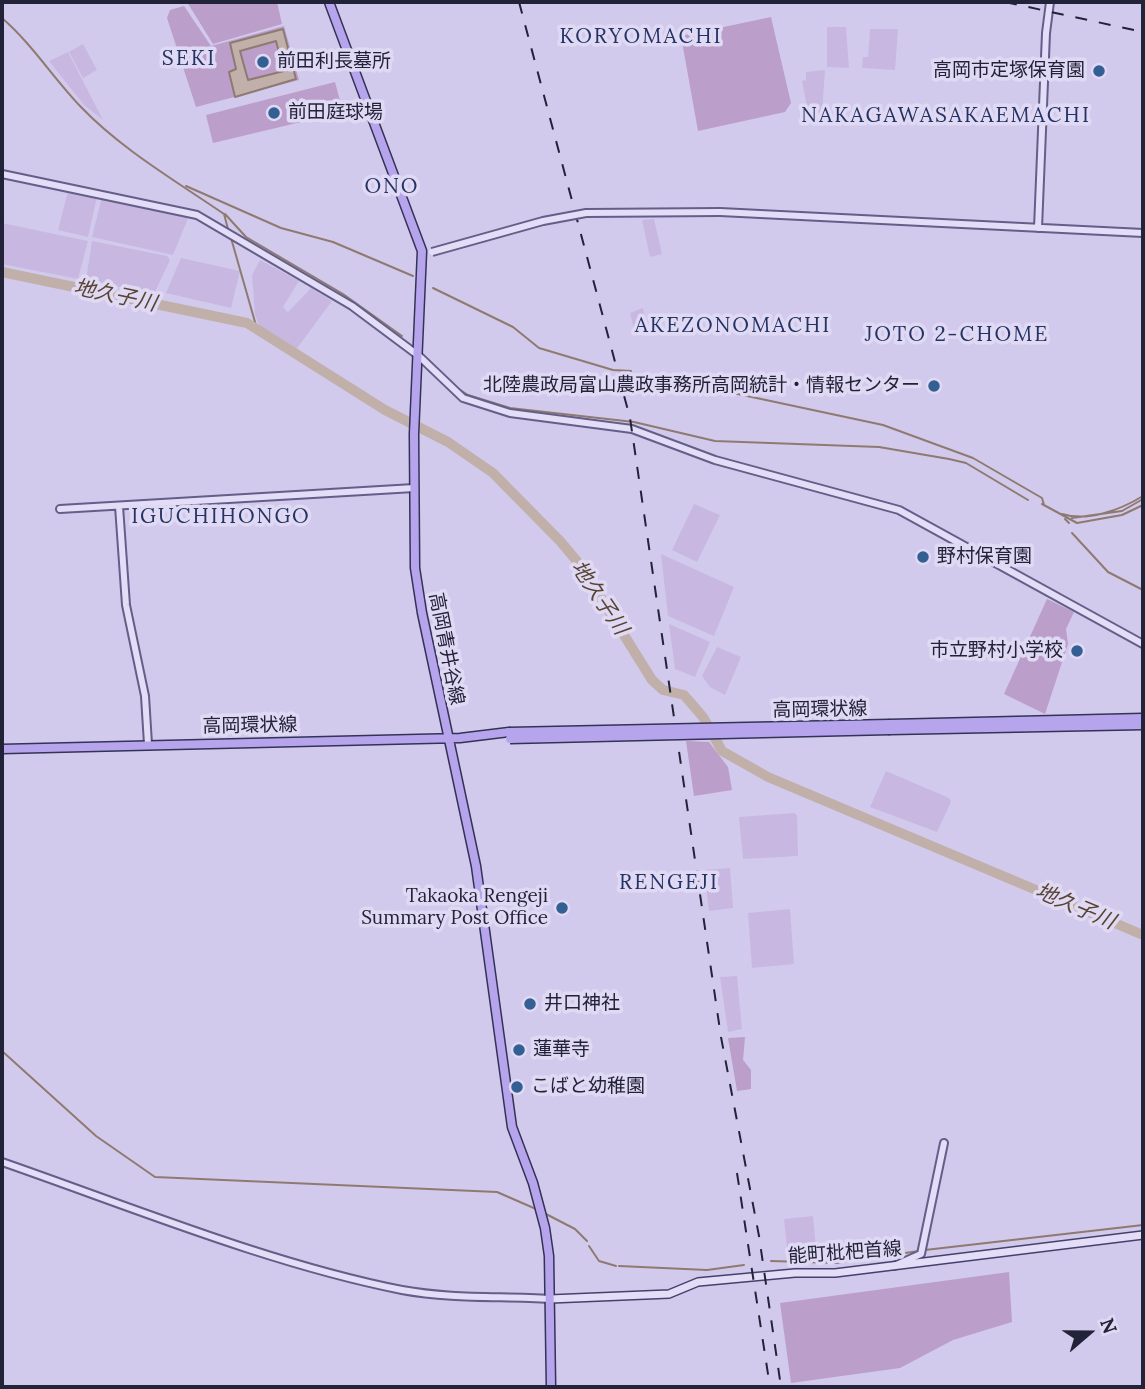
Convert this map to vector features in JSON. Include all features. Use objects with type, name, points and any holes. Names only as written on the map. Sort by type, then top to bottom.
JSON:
[{"type":"main road","name":"高岡青井谷線","points":[[329,2],[422,251],[414,434],[415,568],[476,866],[512,1127],[533,1183],[544,1223],[549,1256],[551,1387]]},
{"type":"main road","name":"高岡環状線","points":[[2,749],[890,727],[1143,718]]},
{"type":"main road","name":"高岡環状線","points":[[890,727],[1143,725]]},
{"type":"main road","name":"能町枇杷首線","points":[[550,1303],[669,1294],[698,1282],[892,1267],[1143,1235]]},
{"type":"street","points":[[1038,228],[1046,33],[1050,2]]},
{"type":"street","points":[[2,174],[191,213],[352,306],[419,356],[463,398],[520,415],[632,429],[715,460],[899,510],[1143,644]]},
{"type":"street","points":[[422,251],[432,252],[543,221],[586,213],[720,212],[1143,233]]},
{"type":"street","points":[[60,509],[414,488]]},
{"type":"street","points":[[119,506],[126,605],[145,696],[148,744]]},
{"type":"street","points":[[892,1267],[896,1262],[921,1252],[944,1143]]},
{"type":"street","points":[[2,1162],[230,1241],[345,1276],[437,1295],[550,1303]]},
{"type":"shaded area","points":[[187,2],[277,2],[282,24],[213,44]]},
{"type":"shaded area","points":[[184,6],[211,46],[284,26],[299,80],[196,107],[167,18],[170,10]]},
{"type":"shaded area","points":[[771,17],[791,103],[785,112],[698,131],[681,36]]},
{"type":"shaded area","points":[[827,27],[846,27],[849,68],[827,67]]},
{"type":"shaded area","points":[[283,29],[296,79],[235,97],[229,72],[236,69],[230,43]],"holes":[[[276,41],[284,71],[248,80],[240,51]]]},
{"type":"shaded area","points":[[870,29],[898,29],[895,70],[862,68],[863,57],[868,57]]},
{"type":"shaded area","points":[[83,44],[97,70],[83,78],[69,52]]},
{"type":"shaded area","points":[[68,52],[103,120],[84,105],[49,61]]},
{"type":"shaded area","points":[[825,70],[822,113],[808,112],[802,81],[806,80],[806,72]]},
{"type":"shaded area","name":"前田庭球場","points":[[335,82],[343,112],[213,143],[206,115]]},
{"type":"shaded area","points":[[68,191],[97,197],[88,237],[58,230]]},
{"type":"shaded area","points":[[102,197],[189,216],[173,255],[92,237]]},
{"type":"shaded area","points":[[654,219],[662,254],[650,257],[642,220]]},
{"type":"shaded area","points":[[2,223],[88,241],[78,279],[2,264]]},
{"type":"shaded area","points":[[92,241],[167,256],[170,260],[154,294],[86,280]]},
{"type":"shaded area","points":[[181,258],[240,271],[231,308],[166,293]]},
{"type":"shaded area","points":[[260,260],[299,281],[283,307],[288,312],[311,288],[332,301],[295,351],[271,336],[259,325],[255,315],[252,275]]},
{"type":"shaded area","points":[[643,308],[648,333],[636,336],[630,313]]},
{"type":"shaded area","points":[[694,504],[720,515],[697,562],[672,550]]},
{"type":"shaded area","points":[[661,554],[734,587],[714,636],[668,616]]},
{"type":"shaded area","points":[[1047,599],[1074,612],[1066,629],[1068,644],[1045,714],[1004,694]]},
{"type":"shaded area","points":[[669,624],[710,642],[695,677],[675,669]]},
{"type":"shaded area","points":[[717,647],[741,657],[725,695],[710,687],[702,676]]},
{"type":"shaded area","points":[[686,741],[709,742],[728,767],[732,790],[694,796]]},
{"type":"shaded area","points":[[886,771],[949,798],[951,802],[937,832],[870,807]]},
{"type":"shaded area","points":[[794,813],[797,815],[798,856],[743,859],[739,817]]},
{"type":"shaded area","points":[[730,868],[733,908],[709,911],[704,870]]},
{"type":"shaded area","points":[[790,909],[794,964],[752,968],[748,913]]},
{"type":"shaded area","points":[[737,976],[742,1029],[728,1032],[720,977]]},
{"type":"shaded area","points":[[745,1037],[743,1060],[751,1070],[751,1089],[737,1091],[728,1038]]},
{"type":"shaded area","points":[[813,1216],[817,1259],[788,1258],[784,1219]]},
{"type":"shaded area","points":[[1009,1272],[1012,1322],[953,1340],[900,1368],[791,1383],[780,1303]]},
{"type":"waterway","points":[[2,18],[71,96],[113,137],[224,214],[228,229]]},
{"type":"waterway","points":[[186,186],[281,228],[333,242],[413,276]]},
{"type":"waterway","points":[[225,214],[246,237],[343,294],[402,336]]},
{"type":"waterway","points":[[231,238],[257,329]]},
{"type":"waterway","name":"地久子川","points":[[2,272],[247,323],[385,410],[448,442],[493,473],[581,566],[652,680],[663,690],[684,695],[703,717],[722,751],[768,777],[1143,935]]},
{"type":"waterway","points":[[433,288],[513,327],[539,348],[613,370],[631,371]]},
{"type":"waterway","points":[[705,387],[883,425],[973,458],[1042,498],[1044,505]]},
{"type":"waterway","points":[[457,388],[468,395],[510,408],[634,422],[715,441],[879,447],[949,459],[966,463],[1028,500]]},
{"type":"waterway","points":[[1062,514],[1093,516],[1124,506],[1143,496]]},
{"type":"waterway","points":[[1072,518],[1122,511],[1143,499]]},
{"type":"waterway","points":[[1042,504],[1077,523],[1122,515],[1143,505]]},
{"type":"waterway","points":[[1065,519],[1069,523]]},
{"type":"waterway","points":[[1072,533],[1108,572],[1143,590]]},
{"type":"waterway","points":[[2,1051],[96,1136],[155,1177],[497,1192],[536,1209]]},
{"type":"waterway","points":[[544,1213],[575,1229],[587,1241]]},
{"type":"waterway","points":[[925,1250],[1143,1225]]},
{"type":"waterway","points":[[589,1246],[599,1261],[616,1266]]},
{"type":"waterway","points":[[771,1261],[836,1263],[919,1251]]},
{"type":"waterway","points":[[619,1266],[707,1270],[744,1265]]},
{"type":"railway","points":[[519,2],[630,418],[721,1037],[759,1236],[781,1387]]},
{"type":"railway","points":[[1005,2],[1143,32]]},
{"type":"railway","points":[[737,1173],[770,1387]]},
{"type":"place","name":"前田利長墓所","points":[[263,62]]},
{"type":"place","name":"高岡市定塚保育園","points":[[1099,71]]},
{"type":"place","name":"前田庭球場","points":[[274,113]]},
{"type":"place","name":"北陸農政局富山農政事務所高岡統計・情報センター","points":[[934,386]]},
{"type":"place","name":"野村保育園","points":[[923,557]]},
{"type":"place","name":"市立野村小学校","points":[[1077,651]]},
{"type":"place","name":"Takaoka Rengeji Summary Post Office","points":[[562,908]]},
{"type":"place","name":"井口神社","points":[[530,1004]]},
{"type":"place","name":"蓮華寺","points":[[519,1050]]},
{"type":"place","name":"こばと幼稚園","points":[[517,1087]]},
{"type":"district","name":"KORYOMACHI","points":[[641,37]]},
{"type":"district","name":"SEKI","points":[[189,59]]},
{"type":"district","name":"NAKAGAWASAKAEMACHI","points":[[946,116]]},
{"type":"district","name":"ONO","points":[[392,187]]},
{"type":"district","name":"AKEZONOMACHI","points":[[733,326]]},
{"type":"district","name":"JOTO 2-CHOME","points":[[957,335]]},
{"type":"district","name":"IGUCHIHONGO","points":[[221,517]]},
{"type":"district","name":"RENGEJI","points":[[669,883]]}]
